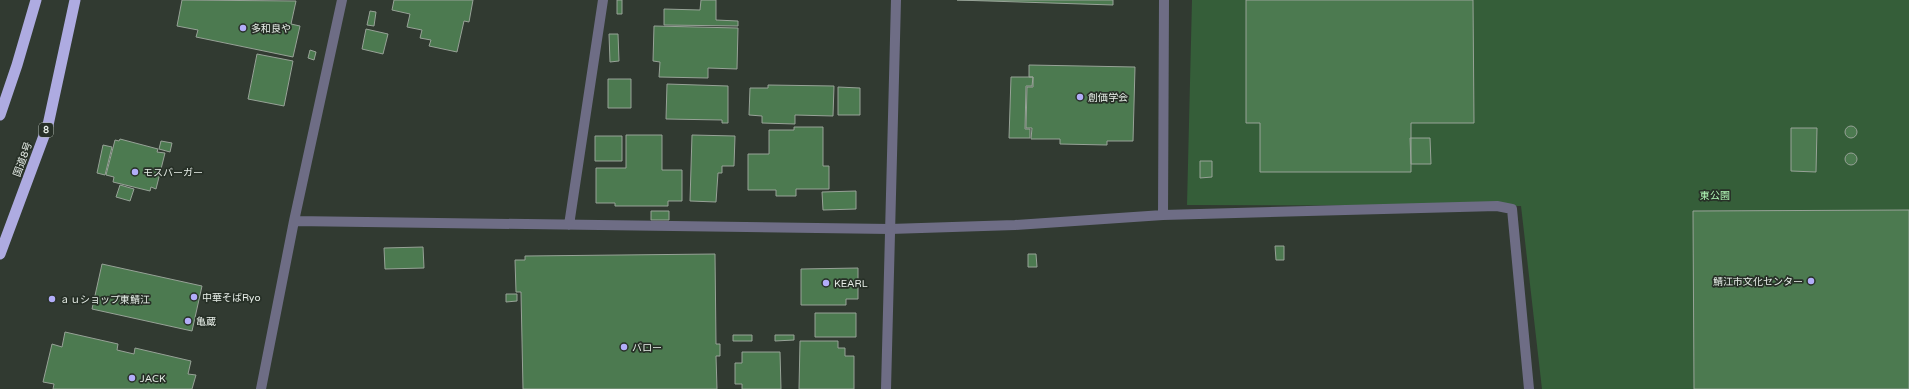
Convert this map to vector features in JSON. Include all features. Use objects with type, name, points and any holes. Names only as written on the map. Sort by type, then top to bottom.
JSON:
[{"type":"highway","points":[[0,115],[17,65],[36,0]]},
{"type":"highway","name":"国道8号","points":[[0,254],[48,125],[75,0]]},
{"type":"street","points":[[261,389],[294,221],[342,0]]},
{"type":"street","points":[[569,225],[603,0]]},
{"type":"street","points":[[886,389],[896,0]]},
{"type":"street","points":[[1163,215],[1164,0]]},
{"type":"street","points":[[294,221],[890,229],[1015,225],[1163,215],[1497,206],[1512,209],[1529,389]]},
{"type":"green space","name":"東公園","points":[[1192,0],[1909,0],[1909,389],[1542,389],[1521,206],[1187,205]]},
{"type":"building","name":"多和良や","points":[[182,0],[296,1],[291,24],[300,26],[293,57],[196,37],[198,30],[177,26]]},
{"type":"building","points":[[394,0],[473,0],[469,22],[464,21],[457,52],[429,46],[431,40],[420,38],[422,30],[407,27],[410,14],[392,10]]},
{"type":"building","points":[[617,0],[622,0],[622,14],[617,14]]},
{"type":"building","points":[[701,0],[716,0],[716,20],[738,21],[738,26],[664,25],[664,9],[700,10]]},
{"type":"building","points":[[957,0],[1113,0],[1113,5]]},
{"type":"building","points":[[1246,0],[1473,0],[1474,123],[1411,123],[1411,172],[1260,172],[1260,123],[1246,123]]},
{"type":"building","points":[[370,11],[376,12],[374,26],[367,25]]},
{"type":"building","points":[[654,26],[738,28],[737,69],[708,68],[708,78],[659,77],[660,62],[653,61]]},
{"type":"building","points":[[366,29],[388,34],[383,54],[362,49]]},
{"type":"building","points":[[609,34],[618,34],[619,61],[610,62]]},
{"type":"building","points":[[310,50],[316,52],[314,60],[308,58]]},
{"type":"building","points":[[257,54],[293,61],[284,106],[248,99]]},
{"type":"building","points":[[1029,65],[1135,67],[1133,141],[1107,141],[1107,145],[1060,144],[1060,139],[1031,139],[1032,128],[1026,128],[1027,87],[1033,87],[1033,77],[1029,77]]},
{"type":"building","points":[[1011,77],[1033,77],[1032,86],[1026,86],[1025,129],[1030,129],[1030,138],[1009,138]]},
{"type":"building","points":[[608,79],[631,79],[631,108],[608,108]]},
{"type":"building","points":[[667,84],[728,86],[728,123],[722,123],[722,120],[666,119]]},
{"type":"building","points":[[768,85],[834,86],[833,116],[795,115],[795,124],[762,123],[762,116],[749,115],[750,88],[768,88]]},
{"type":"building","points":[[838,87],[860,88],[860,115],[838,115]]},
{"type":"building","points":[[1849,126],[1853,126],[1857,132],[1853,138],[1849,138],[1845,134],[1845,130]]},
{"type":"building","points":[[794,127],[823,127],[823,166],[829,166],[829,189],[796,189],[796,196],[776,196],[776,190],[748,190],[748,154],[769,154],[769,130],[794,130]]},
{"type":"building","points":[[1791,128],[1817,128],[1816,172],[1791,171]]},
{"type":"building","points":[[626,135],[662,135],[662,170],[682,170],[682,201],[668,201],[668,206],[615,206],[615,203],[596,203],[596,168],[626,168]]},
{"type":"building","points":[[692,135],[735,136],[734,166],[722,166],[722,173],[718,173],[716,202],[690,201]]},
{"type":"building","points":[[595,136],[622,136],[622,161],[595,161]]},
{"type":"building","points":[[1410,138],[1430,138],[1431,164],[1411,164]]},
{"type":"building","points":[[120,139],[158,149],[157,152],[165,153],[156,189],[151,187],[150,191],[113,182],[114,177],[106,175],[115,140],[119,141]]},
{"type":"building","points":[[161,141],[172,143],[170,152],[159,149]]},
{"type":"building","points":[[103,145],[112,147],[105,175],[97,173]]},
{"type":"building","points":[[1849,153],[1853,153],[1857,159],[1853,165],[1849,165],[1845,161],[1845,157]]},
{"type":"building","points":[[1200,161],[1212,161],[1212,177],[1200,178]]},
{"type":"building","points":[[120,185],[134,189],[130,201],[116,197]]},
{"type":"building","points":[[856,191],[856,209],[823,210],[822,192]]},
{"type":"building","points":[[1909,210],[1909,389],[1694,389],[1693,211]]},
{"type":"building","points":[[651,211],[669,211],[669,220],[651,220]]},
{"type":"building","points":[[1275,246],[1284,246],[1284,260],[1276,260]]},
{"type":"building","points":[[423,247],[424,268],[385,269],[384,248]]},
{"type":"building","points":[[715,254],[716,344],[720,344],[720,356],[716,356],[717,389],[523,389],[521,292],[516,292],[515,260],[525,260],[525,256]]},
{"type":"building","points":[[1028,254],[1036,254],[1037,267],[1028,267]]},
{"type":"building","points":[[102,264],[202,286],[192,331],[92,309]]},
{"type":"building","points":[[858,268],[858,299],[846,299],[846,305],[801,305],[801,269]]},
{"type":"building","points":[[506,294],[517,294],[517,301],[506,302]]},
{"type":"building","points":[[815,313],[856,313],[856,337],[815,337]]},
{"type":"building","points":[[65,332],[118,344],[117,350],[134,354],[135,348],[191,361],[188,374],[196,375],[192,389],[53,389],[54,384],[43,382],[52,344],[62,347]]},
{"type":"building","points":[[733,335],[752,335],[752,341],[733,341]]},
{"type":"building","points":[[775,335],[794,335],[794,340],[775,341]]},
{"type":"building","points":[[800,341],[838,341],[838,348],[845,348],[845,356],[854,356],[854,389],[799,389]]},
{"type":"building","points":[[742,352],[780,352],[781,389],[742,389],[742,384],[735,384],[735,363],[742,363]]},
{"type":"place","name":"多和良や","points":[[243,28]]},
{"type":"place","name":"創価学会","points":[[1080,97]]},
{"type":"place","name":"モスバーガー","points":[[135,172]]},
{"type":"place","name":"鯖江市文化センター","points":[[1811,281]]},
{"type":"place","name":"KEARL","points":[[826,283]]},
{"type":"place","name":"中華そばRyo","points":[[194,297]]},
{"type":"place","name":"ａｕショップ東鯖江","points":[[52,299]]},
{"type":"place","name":"亀蔵","points":[[188,321]]},
{"type":"place","name":"バロー","points":[[624,347]]},
{"type":"place","name":"JACK","points":[[132,378]]}]
